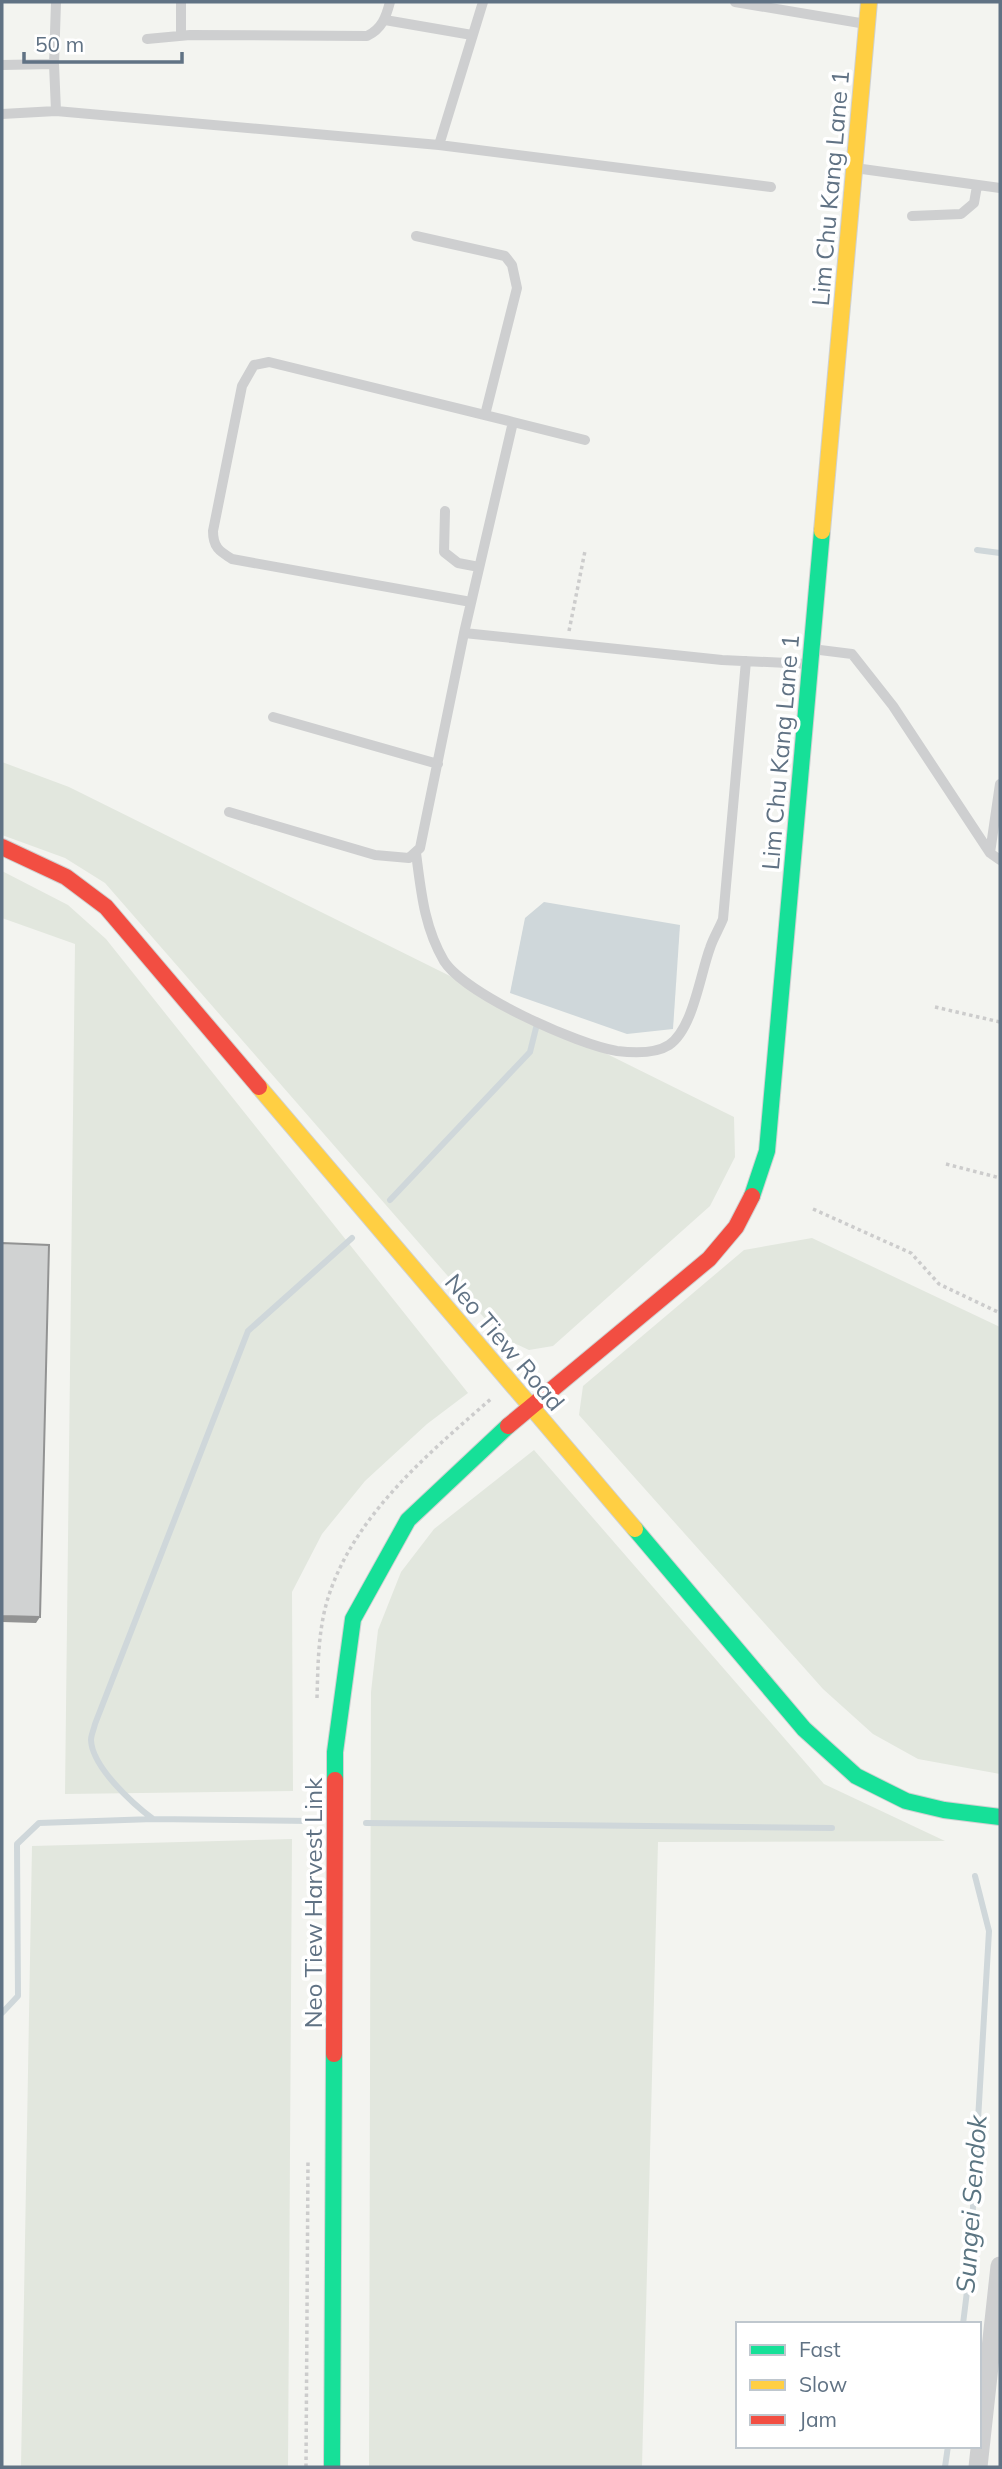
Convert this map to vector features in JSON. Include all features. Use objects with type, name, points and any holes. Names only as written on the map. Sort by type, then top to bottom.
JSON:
[{"type":"street","name":"Lim Chu Kang Lane 1","points":[[528,1406],[709,1259],[736,1227],[750,1203],[767,1151],[869,2]]},
{"type":"street","name":"Neo Tiew Road","points":[[2,847],[66,877],[106,907],[804,1729],[857,1777],[893,1797],[962,1814],[1000,1817]]},
{"type":"street","name":"Neo Tiew Harvest Link","points":[[332,2467],[335,1752],[354,1619],[408,1520],[528,1406]]},
{"type":"street","points":[[981,2440],[1000,2266]]},
{"type":"street","points":[[978,2467],[980,2448]]},
{"type":"lane","points":[[56,2],[56,111]]},
{"type":"lane","points":[[181,2],[181,36]]},
{"type":"lane","points":[[147,39],[181,36],[367,36],[376,32],[385,19],[390,2]]},
{"type":"lane","points":[[439,145],[483,2]]},
{"type":"lane","points":[[735,2],[867,25]]},
{"type":"lane","points":[[385,19],[472,35]]},
{"type":"lane","points":[[2,65],[54,64]]},
{"type":"lane","points":[[2,114],[56,111],[439,145],[771,187]]},
{"type":"lane","points":[[855,168],[1000,188]]},
{"type":"lane","points":[[912,215],[961,215],[974,203],[977,186]]},
{"type":"lane","points":[[416,236],[505,256],[512,265],[517,288],[485,415]]},
{"type":"lane","points":[[471,602],[232,559],[213,543],[213,531],[242,386],[254,365],[269,362],[585,440]]},
{"type":"lane","points":[[229,811],[375,855],[409,858],[420,848],[464,633],[513,422]]},
{"type":"lane","points":[[445,511],[444,552],[458,563],[479,567]]},
{"type":"lane","points":[[464,633],[746,661],[852,654],[893,706],[990,853],[1000,860]]},
{"type":"lane","points":[[416,853],[424,915],[433,939],[445,962],[473,989],[522,1014],[615,1051],[641,1053],[669,1045],[681,1035],[710,948],[723,919],[746,661]]},
{"type":"lane","points":[[273,717],[438,764]]},
{"type":"lane","points":[[990,853],[1000,784]]},
{"type":"path","points":[[567,644],[585,551]]},
{"type":"path","points":[[934,1007],[1000,1022]]},
{"type":"path","points":[[946,1164],[1000,1178]]},
{"type":"path","points":[[813,1209],[911,1253],[939,1284],[1000,1312]]},
{"type":"shaded area","points":[[2,762],[69,787],[734,1117],[735,1157],[710,1206],[553,1346],[529,1350],[501,1337],[105,883],[65,858],[2,835]]},
{"type":"shaded area","points":[[2,871],[68,905],[106,939],[468,1393],[427,1424],[365,1481],[322,1534],[292,1592],[293,1791],[65,1794],[75,944],[2,918]]},
{"type":"shaded area","points":[[544,902],[680,925],[673,1029],[627,1034],[510,993],[525,918]]},
{"type":"shaded area","points":[[812,1238],[1000,1327],[1000,1774],[918,1759],[873,1734],[823,1689],[579,1415],[583,1386],[744,1250]]},
{"type":"shaded area","points":[[534,1450],[824,1784],[945,1841],[658,1842],[642,2467],[369,2467],[371,1692],[378,1630],[401,1572],[434,1529]]},
{"type":"shaded area","points":[[292,1839],[288,2467],[21,2467],[32,1846]]},
{"type":"building","points":[[2,1243],[49,1245],[40,1617],[2,1616]]},
{"type":"waterway","points":[[977,550],[1000,553]]},
{"type":"waterway","points":[[390,1200],[530,1052],[537,1024]]},
{"type":"waterway","points":[[153,1819],[125,1795],[98,1762],[91,1740],[95,1724],[248,1331],[352,1238]]},
{"type":"waterway","points":[[2,2013],[18,1996],[17,1844],[39,1823],[153,1819],[310,1821]]},
{"type":"waterway","points":[[366,1823],[832,1828]]},
{"type":"waterway","name":"Sungei Sendok","points":[[963,2322],[969,2275],[989,1931],[975,1876]]},
{"type":"waterway","name":"Sungei Sendok","points":[[945,2467],[948,2448]]},
{"type":"traffic: fast","points":[[752,1196],[767,1151],[822,531]]},
{"type":"traffic: fast","points":[[335,1780],[335,1752],[353,1619],[408,1520],[508,1426]]},
{"type":"traffic: fast","points":[[635,1529],[804,1729],[856,1776],[906,1801],[944,1810],[1000,1817]]},
{"type":"traffic: fast","points":[[332,2467],[334,2054]]},
{"type":"traffic: slow","points":[[822,531],[869,2]]},
{"type":"traffic: slow","points":[[259,1087],[635,1529]]},
{"type":"traffic: jam","points":[[2,847],[66,877],[106,907],[259,1087]]},
{"type":"traffic: jam","points":[[508,1426],[709,1259],[736,1227],[752,1196]]},
{"type":"traffic: jam","points":[[334,2054],[335,1780]]}]
